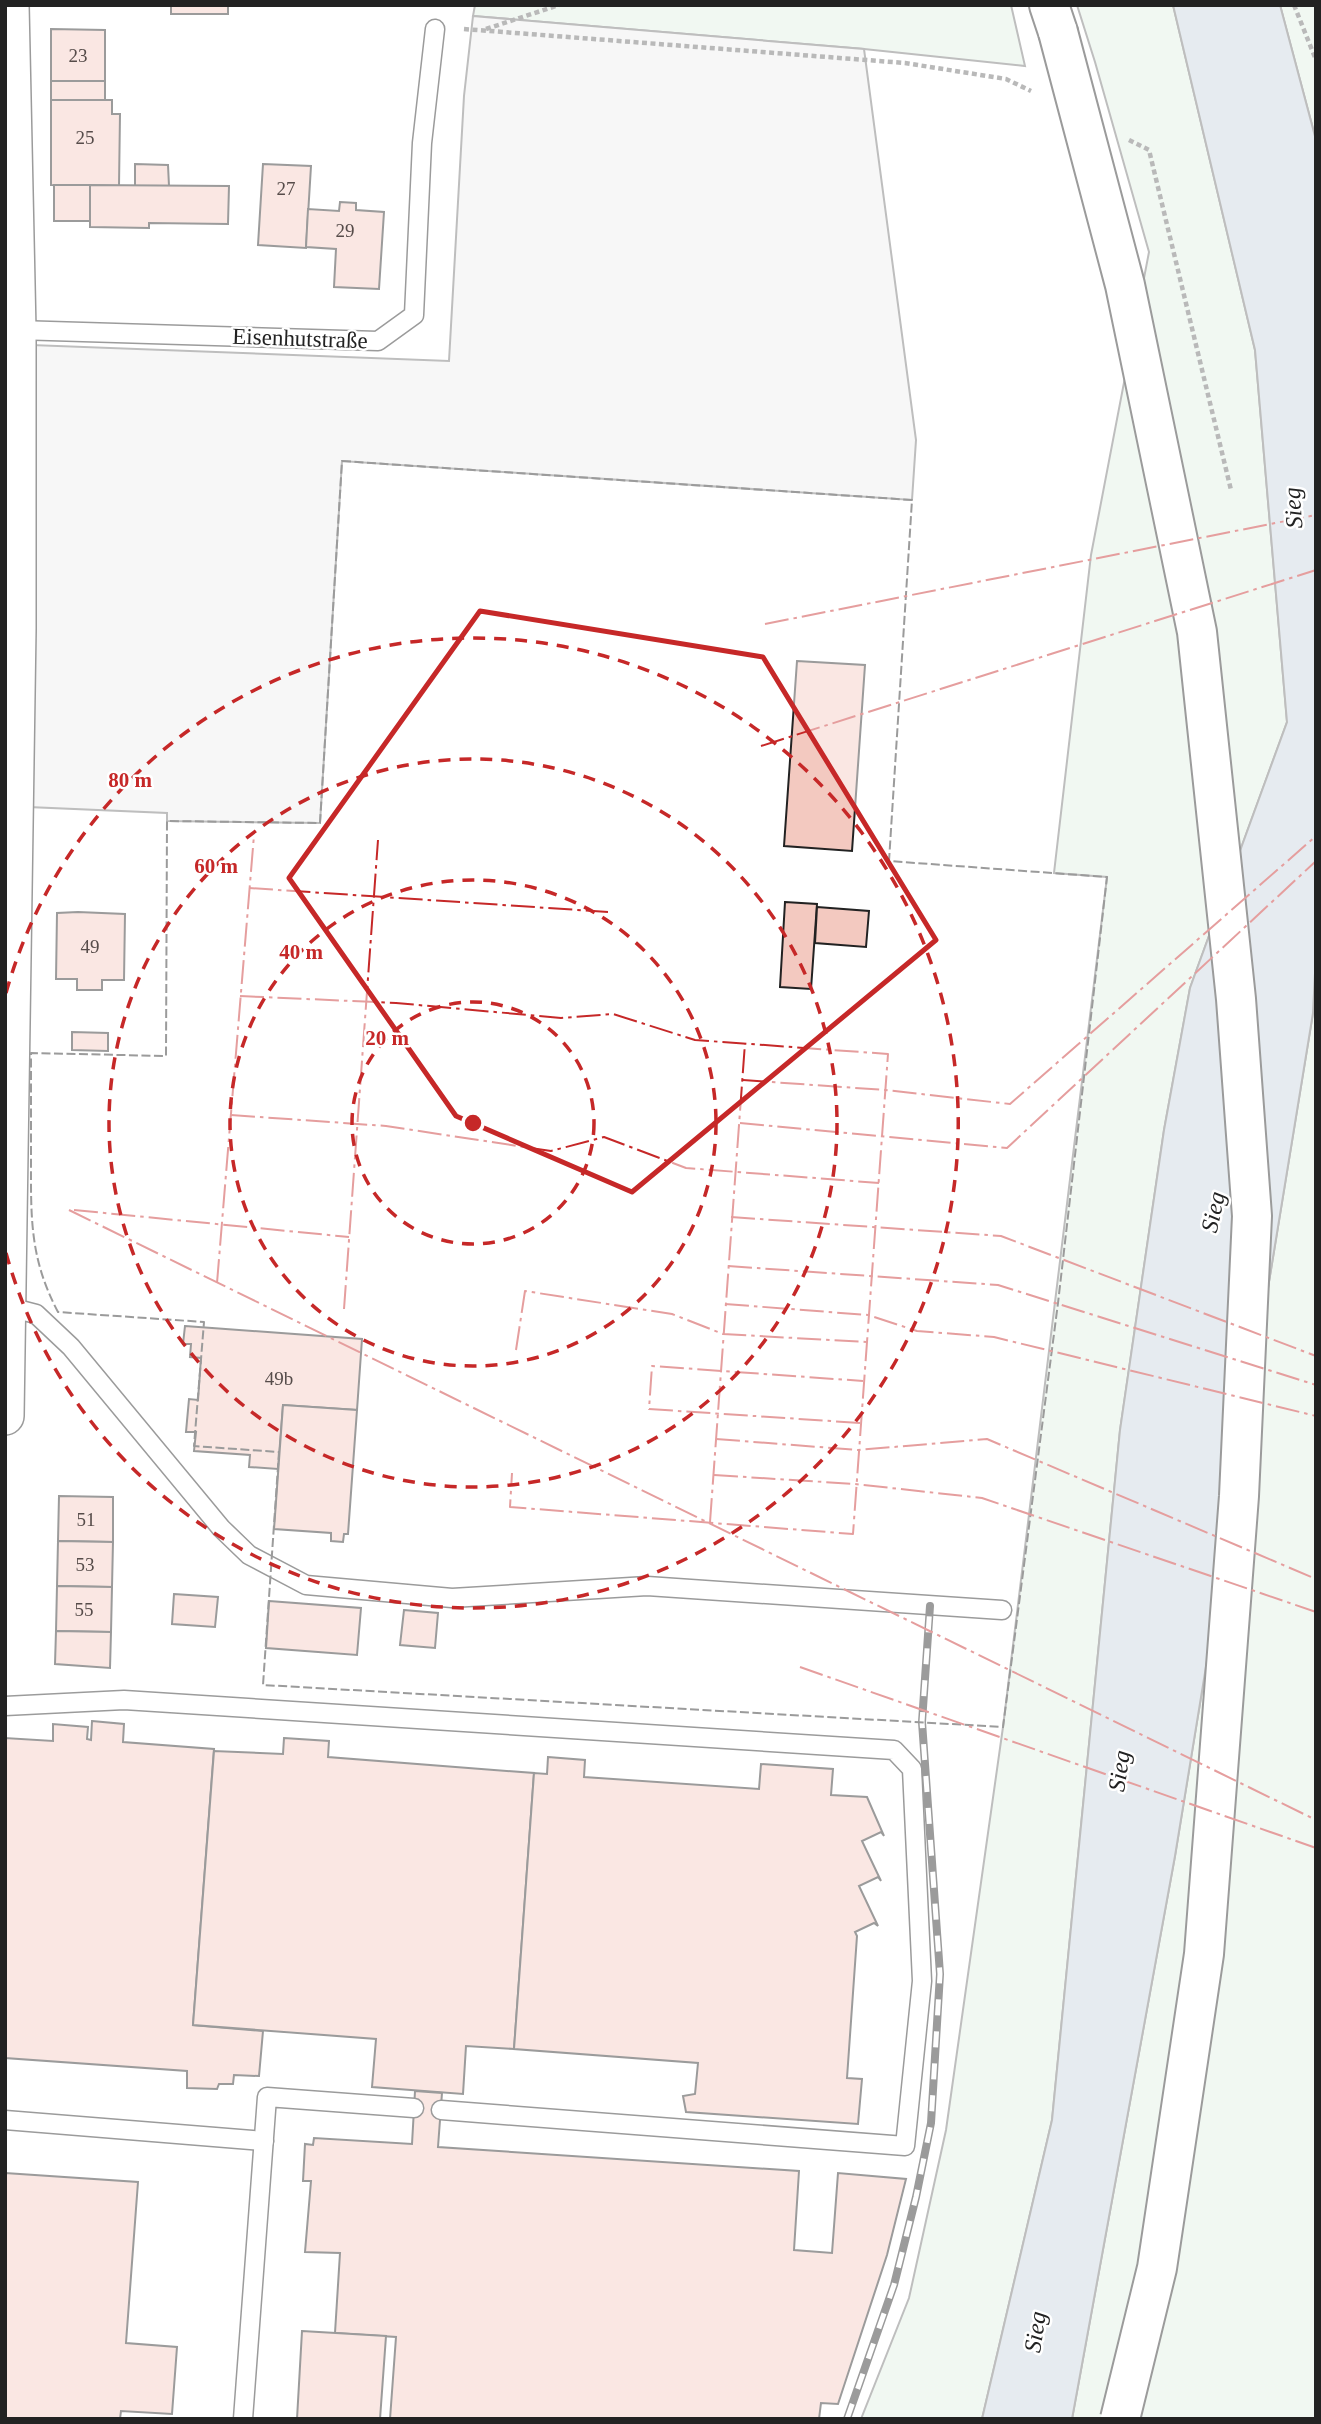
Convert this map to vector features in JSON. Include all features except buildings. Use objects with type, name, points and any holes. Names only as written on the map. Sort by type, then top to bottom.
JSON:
[{"type":"highway","points":[[1054,19],[1125,285],[1197,632],[1236,999],[1252,1216],[1239,1496],[1203,1954],[1157,2268],[1120,2419]]},
{"type":"street","points":[[5,1416],[9,1307],[11,630],[17,330],[10,5]]},
{"type":"lane","name":"Eisenhutstraße","points":[[17,330],[378,341],[414,315],[422,143],[435,29]]},
{"type":"lane","points":[[9,1307],[36,1314],[71,1347],[221,1528],[249,1555],[306,1585],[452,1598],[647,1586],[1002,1610]]},
{"type":"lane","points":[[5,1706],[124,1700],[894,1750],[912,1769],[922,1982],[905,2146],[441,2110]]},
{"type":"lane","points":[[243,2419],[267,2097],[414,2108]]},
{"type":"lane","points":[[5,2120],[264,2141]]},
{"type":"path","points":[[559,5],[485,29],[905,63],[1006,79]]},
{"type":"path","points":[[1294,5],[1316,60]]},
{"type":"highlighted area","points":[[480,611],[763,657],[936,940],[632,1192],[456,1116],[289,878]]},
{"type":"green space","points":[[475,5],[1011,5],[1025,66],[864,49],[473,16]]},
{"type":"green space","points":[[1077,5],[1173,5],[1255,350],[1287,722],[1190,988],[1164,1130],[1120,1430],[1052,2120],[982,2419],[861,2419],[909,2298],[946,2130],[1003,1727],[1107,877],[1054,873],[1091,555],[1149,252]]},
{"type":"green space","points":[[1280,5],[1316,5],[1316,140]]},
{"type":"green space","points":[[1316,953],[1316,2419],[1072,2419],[1175,1856],[1313,1013]]},
{"type":"shaded area","points":[[473,16],[864,49],[916,440],[912,500],[342,461],[320,823],[167,821],[167,813],[5,806],[5,344],[449,361],[464,96]]},
{"type":"water","name":"Sieg","points":[[1173,5],[1280,5],[1316,140],[1316,953],[1313,1013],[1175,1856],[1072,2419],[982,2419],[1052,2120],[1120,1430],[1164,1130],[1190,988],[1287,722],[1255,350]]},
{"type":"railway","points":[[847,2419],[894,2285],[931,2123],[940,1974],[922,1722],[930,1606]]},
{"type":"fence","points":[[342,461],[912,500],[889,861],[1107,877],[1058,1303],[1003,1727],[263,1685],[279,1452],[194,1446],[204,1322],[58,1312],[42,1273],[34,1236],[31,1198],[31,1053],[166,1056],[167,821],[320,823],[342,461]]},
{"type":"power","points":[[765,624],[1316,515]]},
{"type":"power","points":[[761,746],[1316,570]]},
{"type":"power","points":[[217,1283],[254,835]]},
{"type":"power","points":[[743,1080],[885,1090],[1010,1104],[1316,836]]},
{"type":"power","points":[[344,1309],[378,840]]},
{"type":"power","points":[[740,1123],[1007,1148],[1316,861]]},
{"type":"power","points":[[249,888],[608,912]]},
{"type":"power","points":[[240,996],[396,1003],[561,1018],[613,1014],[695,1040],[888,1054],[853,1534],[510,1507],[512,1473]]},
{"type":"power","points":[[710,1522],[745,1043]]},
{"type":"power","points":[[231,1115],[386,1126],[551,1151],[604,1137],[686,1168],[879,1183]]},
{"type":"power","points":[[69,1210],[1316,1820]]},
{"type":"power","points":[[74,1210],[349,1237]]},
{"type":"power","points":[[731,1217],[1001,1236],[1316,1356]]},
{"type":"power","points":[[728,1266],[998,1285],[1316,1385]]},
{"type":"power","points":[[516,1350],[525,1291],[672,1314],[723,1334],[866,1342]]},
{"type":"power","points":[[725,1304],[868,1315],[917,1331],[994,1337],[1316,1416]]},
{"type":"power","points":[[860,1423],[649,1409],[652,1366],[863,1381]]},
{"type":"power","points":[[716,1439],[858,1450],[987,1439],[1316,1579]]},
{"type":"power","points":[[714,1475],[855,1484],[982,1498],[1316,1612]]},
{"type":"power","points":[[800,1667],[1316,1848]]}]
